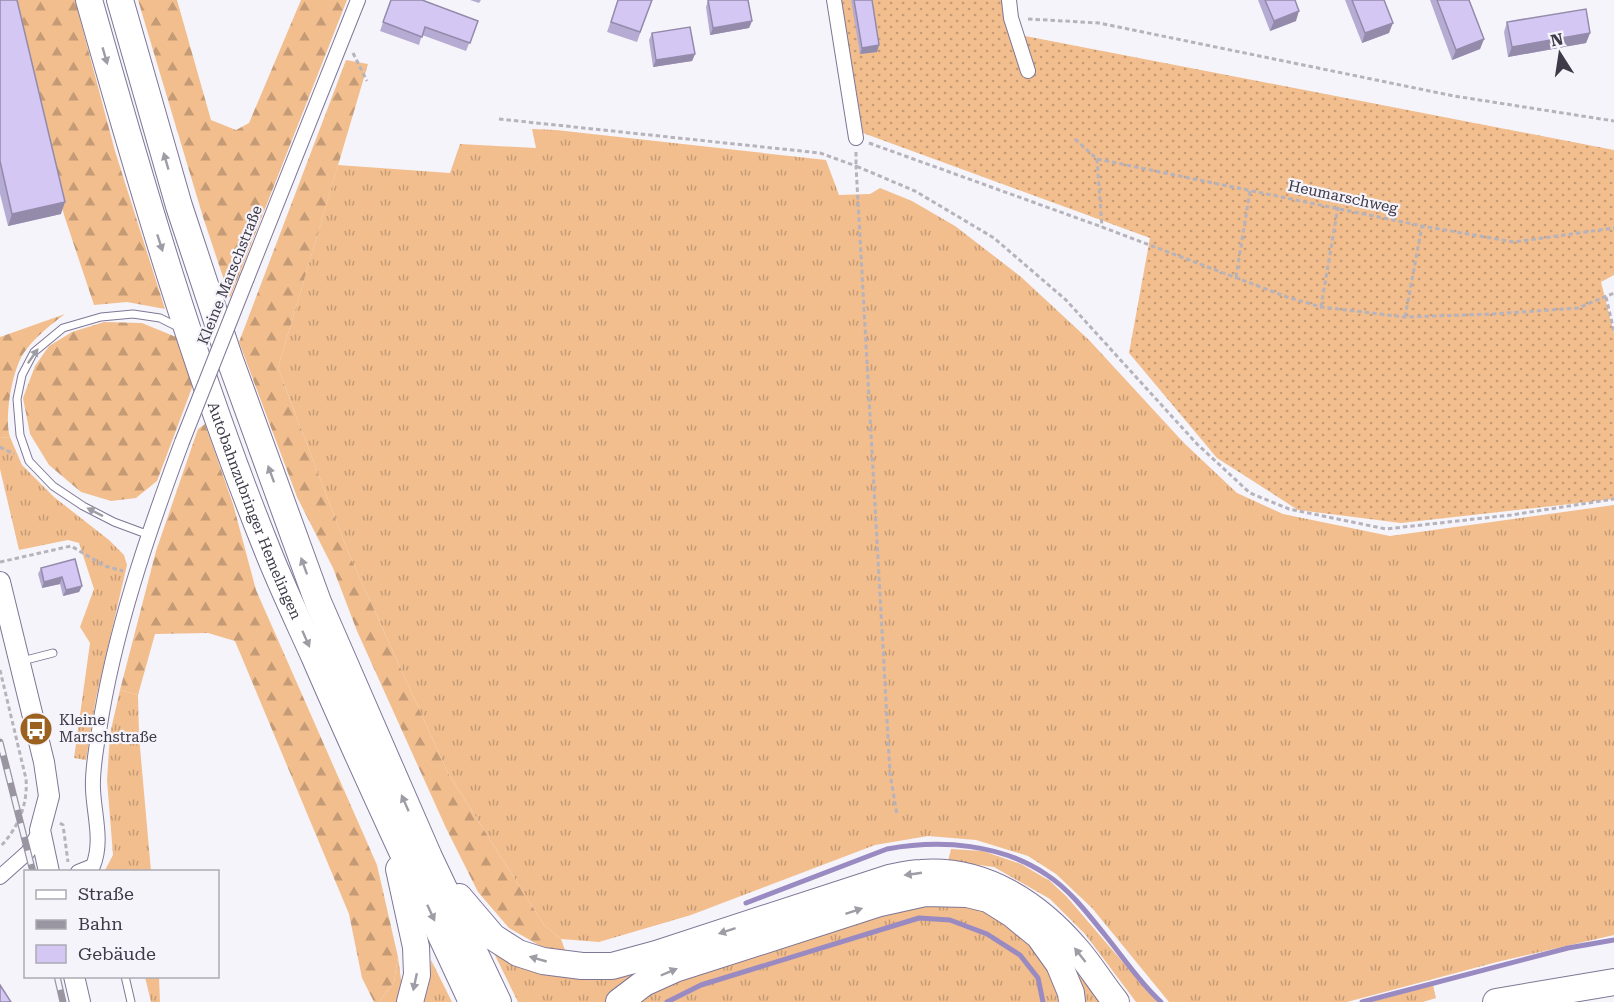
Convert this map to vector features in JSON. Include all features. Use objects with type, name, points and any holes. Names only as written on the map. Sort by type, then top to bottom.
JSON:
[{"type":"highway","name":"Autobahnzubringer Hemelingen","points":[[89,0],[146,201],[188,332],[266,547],[388,822],[472,1002]]},
{"type":"highway","name":"Autobahnzubringer Hemelingen","points":[[120,0],[179,206],[230,360],[318,602],[429,857],[498,1002]]},
{"type":"highway","points":[[388,822],[416,947],[417,975],[410,1002]]},
{"type":"highway","points":[[429,857],[493,938],[518,953],[543,961],[582,966],[612,966],[656,954],[889,878],[921,873],[961,875],[997,886],[1032,906],[1077,950],[1116,1002]]},
{"type":"highway","points":[[619,1002],[644,983],[675,969],[880,903],[925,892],[967,894],[988,899],[1012,914],[1040,936],[1059,964],[1071,993],[1072,1002]]},
{"type":"highway","points":[[1496,1002],[1614,982]]},
{"type":"street","name":"Kleine Marschstraße","points":[[83,870],[93,866],[98,853],[92,787],[99,730],[119,631],[148,535],[182,442],[358,0]]},
{"type":"street","points":[[834,0],[856,138]]},
{"type":"street","points":[[1008,0],[1011,18],[1028,71]]},
{"type":"street","points":[[0,582],[44,762],[49,796],[40,830],[28,852],[0,877]]},
{"type":"street","points":[[40,830],[49,870]]},
{"type":"street","points":[[74,978],[80,1002]]},
{"type":"lane","points":[[148,535],[114,522],[83,506],[53,486],[29,461],[20,435],[17,399],[22,375],[34,352],[63,327],[101,316],[133,314],[160,318],[188,332]]},
{"type":"lane","points":[[19,661],[53,653]]},
{"type":"lane","points":[[125,978],[131,1002]]},
{"type":"path","points":[[1011,18],[1099,23],[1454,96],[1614,121]]},
{"type":"path","points":[[344,35],[367,81]]},
{"type":"path","points":[[499,119],[820,153],[915,191],[994,238],[1066,300],[1197,444],[1250,493],[1288,509],[1386,529],[1511,515],[1614,499]]},
{"type":"path","points":[[897,815],[890,761],[856,138],[1287,297],[1321,307],[1405,317],[1494,314],[1578,308],[1614,293]]},
{"type":"path","points":[[1076,139],[1097,159],[1102,227]]},
{"type":"path","name":"Heumarschweg","points":[[1097,159],[1422,226],[1514,242],[1614,228]]},
{"type":"path","points":[[1236,277],[1250,191]]},
{"type":"path","points":[[1321,307],[1338,207]]},
{"type":"path","points":[[1405,317],[1422,226]]},
{"type":"path","points":[[1606,297],[1614,331]]},
{"type":"path","points":[[0,562],[71,546],[105,566],[127,572]]},
{"type":"path","points":[[0,670],[27,790],[23,810],[15,827],[0,847]]},
{"type":"green space","points":[[10,0],[75,0],[115,151],[165,309],[127,302],[94,305],[64,215]]},
{"type":"green space","points":[[138,0],[177,0],[211,120],[236,130],[249,123],[301,0],[347,0],[230,298],[203,217]]},
{"type":"green space","points":[[841,0],[1005,0],[1010,33],[1614,150],[1614,275],[1601,282],[1614,333],[1614,499],[1401,523],[1298,510],[1217,458],[1129,353],[1150,238],[863,133]]},
{"type":"green space","points":[[346,60],[368,64],[278,368],[348,552],[448,773],[544,925],[561,939],[565,950],[542,947],[509,928],[478,892],[446,828],[357,631],[333,568],[297,497],[239,342]]},
{"type":"green space","points":[[532,129],[826,160],[839,195],[870,194],[880,188],[912,201],[955,226],[1020,276],[1089,340],[1184,443],[1237,493],[1283,514],[1390,536],[1614,505],[1614,935],[1497,962],[1347,1002],[1169,1002],[1092,908],[1056,874],[1028,856],[976,840],[928,836],[875,845],[691,915],[599,942],[561,939],[544,925],[448,773],[348,552],[278,368],[338,165],[450,173],[460,144],[536,148]]},
{"type":"green space","points":[[65,314],[42,332],[23,354],[15,372],[10,395],[8,428],[10,437],[0,438],[0,337]]},
{"type":"green space","points":[[104,322],[142,323],[176,337],[193,385],[157,481],[136,498],[111,501],[81,492],[49,465],[30,434],[23,398],[35,366],[49,346],[72,332]]},
{"type":"green space","points":[[205,424],[233,504],[256,590],[377,865],[398,957],[394,982],[379,1002],[374,1002],[362,978],[349,914],[235,641],[208,633],[155,634],[138,695],[120,690],[156,551],[198,429]]},
{"type":"green space","points":[[10,437],[22,465],[54,497],[109,540],[124,555],[127,565],[96,698],[86,760],[74,758],[90,643],[80,627],[94,589],[79,543],[68,540],[19,550],[0,469],[0,438]]},
{"type":"green space","points":[[120,690],[138,695],[139,736],[151,870],[105,870],[113,855],[107,780],[110,734]]},
{"type":"green space","points":[[951,849],[983,851],[1021,864],[1050,881],[1067,897],[1157,1002],[1136,1002],[1085,934],[1050,899],[994,867],[948,861]]},
{"type":"green space","points":[[950,903],[990,913],[1030,942],[1052,975],[1061,1002],[637,1002],[686,975],[723,963],[884,913]]},
{"type":"green space","points":[[489,943],[519,960],[659,961],[610,1002],[518,1002]]},
{"type":"green space","points":[[398,957],[402,987],[396,1002],[379,1002],[394,982]]},
{"type":"green space","points":[[431,960],[452,1002],[424,1002],[429,985]]},
{"type":"green space","points":[[1072,962],[1106,1002],[1083,1002]]},
{"type":"green space","points":[[145,978],[159,978],[160,1002],[151,1002]]},
{"type":"green space","points":[[1433,985],[1436,998],[1423,1002],[1371,1002]]},
{"type":"building","points":[[0,0],[17,0],[65,202],[12,214],[0,161]]},
{"type":"building","points":[[391,0],[422,0],[478,21],[470,43],[425,27],[422,37],[383,22]]},
{"type":"building","points":[[618,0],[652,0],[640,32],[611,22]]},
{"type":"building","points":[[708,0],[748,0],[752,21],[713,28]]},
{"type":"building","points":[[854,0],[872,0],[879,45],[862,48]]},
{"type":"building","points":[[1265,0],[1295,0],[1299,11],[1274,21]]},
{"type":"building","points":[[1352,0],[1384,0],[1393,23],[1365,33]]},
{"type":"building","points":[[1437,0],[1469,0],[1484,39],[1456,50]]},
{"type":"building","points":[[1586,9],[1590,33],[1512,47],[1507,22]]},
{"type":"building","points":[[690,27],[695,54],[656,60],[652,33]]},
{"type":"building","points":[[75,559],[82,586],[66,590],[62,577],[44,582],[41,568]]},
{"type":"building","points":[[0,985],[11,1002],[0,1002]]},
{"type":"waterway","points":[[746,903],[887,849],[928,844],[991,851],[1011,856],[1029,865],[1047,875],[1071,895],[1161,1002]]},
{"type":"waterway","points":[[667,1002],[701,985],[919,918],[950,920],[987,934],[1020,955],[1038,978],[1043,1002]]},
{"type":"waterway","points":[[1362,1002],[1568,948],[1614,940]]},
{"type":"railway","points":[[0,742],[32,870]]},
{"type":"railway","points":[[57,978],[63,1002]]},
{"type":"place","name":"Kleine Marschstraße","points":[[36,729]]}]
